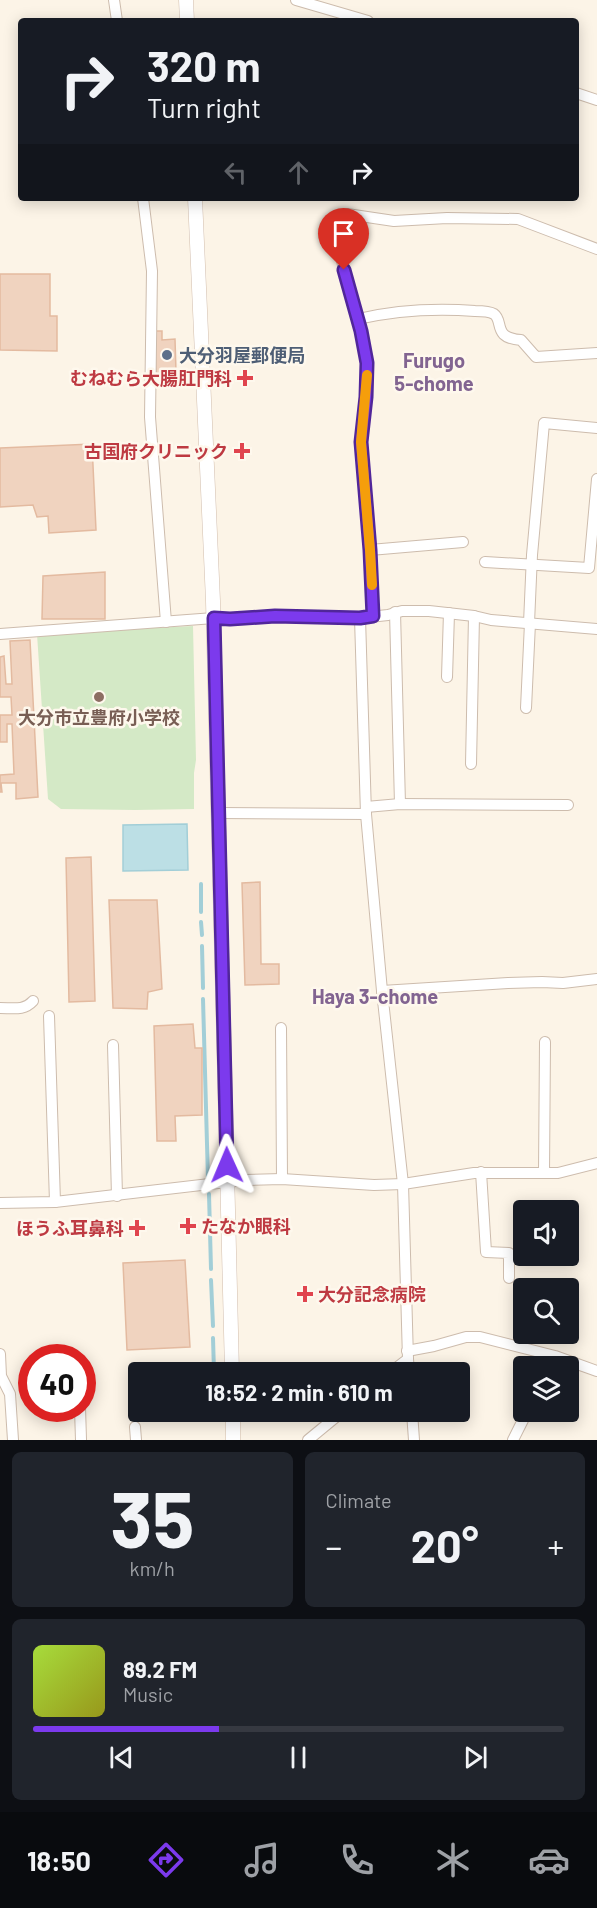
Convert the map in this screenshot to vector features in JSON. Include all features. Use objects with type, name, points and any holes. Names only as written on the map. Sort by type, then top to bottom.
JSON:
[{"type":"street","points":[[114,0],[117,18]]},
{"type":"street","points":[[186,0],[187,18]]},
{"type":"street","points":[[296,0],[358,18]]},
{"type":"street","points":[[579,94],[597,100]]},
{"type":"street","points":[[143,201],[152,271],[150,417],[166,622]]},
{"type":"street","points":[[195,201],[214,618],[232,1362]]},
{"type":"street","points":[[373,616],[361,442],[367,369],[333,220],[337,216],[347,214],[394,221],[447,218],[518,219],[597,249]]},
{"type":"street","points":[[357,319],[402,311],[450,309],[490,312],[497,318],[500,330],[512,339],[521,339],[536,357],[597,353]]},
{"type":"street","points":[[526,708],[532,565],[544,423],[597,428]]},
{"type":"street","points":[[485,562],[589,568],[597,479]]},
{"type":"street","points":[[370,550],[463,542]]},
{"type":"street","points":[[0,634],[214,618],[275,616],[360,618],[395,612],[449,613],[491,620],[597,629]]},
{"type":"street","points":[[395,612],[400,804]]},
{"type":"street","points":[[447,677],[449,613]]},
{"type":"street","points":[[471,764],[474,616]]},
{"type":"street","points":[[360,618],[366,811],[382,991],[403,1184],[408,1362]]},
{"type":"street","points":[[218,813],[366,811],[400,804],[568,805]]},
{"type":"street","points":[[382,991],[508,983],[563,983],[597,979]]},
{"type":"street","points":[[0,1008],[21,1009],[33,1001]]},
{"type":"street","points":[[50,1016],[55,1202]]},
{"type":"street","points":[[281,1028],[282,1179]]},
{"type":"street","points":[[544,1173],[545,1042]]},
{"type":"street","points":[[113,1045],[117,1196]]},
{"type":"street","points":[[0,1203],[55,1202],[227,1182],[282,1179],[374,1185],[403,1184],[481,1172],[567,1171],[597,1162]]},
{"type":"street","points":[[481,1172],[486,1252],[509,1253],[509,1278]]},
{"type":"street","points":[[401,1362],[408,1355],[434,1346],[466,1337],[480,1337],[549,1355],[597,1371]]},
{"type":"street","points":[[0,1354],[1,1376],[10,1394],[13,1440]]},
{"type":"street","points":[[80,1422],[81,1440]]},
{"type":"street","points":[[233,1422],[233,1440]]},
{"type":"street","points":[[308,1440],[330,1422]]},
{"type":"street","points":[[413,1422],[414,1440]]},
{"type":"street","points":[[513,1440],[522,1422]]},
{"type":"street","points":[[135,1427],[136,1440]]},
{"type":"green space","name":"大分市立豊府小学校","points":[[193,626],[196,760],[194,809],[61,809],[48,799],[37,634]]},
{"type":"water","points":[[187,824],[188,870],[123,871],[123,825]]},
{"type":"building","points":[[0,274],[50,274],[50,316],[57,316],[57,351],[0,350]]},
{"type":"building","points":[[154,331],[162,331],[162,340],[175,339],[176,372],[156,373]]},
{"type":"building","points":[[92,444],[96,530],[49,533],[48,516],[37,517],[33,505],[0,507],[0,448]]},
{"type":"building","points":[[105,572],[105,619],[42,619],[43,576]]},
{"type":"building","points":[[30,640],[38,797],[16,799],[16,783],[1,783],[2,792],[0,792],[0,775],[14,774],[12,724],[7,724],[7,742],[0,742],[0,715],[12,715],[11,697],[0,697],[0,657],[4,656],[6,684],[12,684],[10,641]]},
{"type":"building","points":[[91,857],[95,1001],[69,1002],[66,858]]},
{"type":"building","points":[[260,882],[261,964],[279,964],[279,984],[245,985],[242,883]]},
{"type":"building","points":[[109,900],[157,900],[162,989],[148,992],[147,1009],[113,1008]]},
{"type":"building","points":[[193,1024],[195,1048],[202,1048],[202,1115],[175,1116],[176,1141],[157,1141],[154,1026]]},
{"type":"building","points":[[185,1260],[190,1347],[127,1350],[123,1263]]},
{"type":"waterway","points":[[201,884],[201,912]]},
{"type":"waterway","points":[[201,922],[202,935]]},
{"type":"waterway","points":[[202,946],[203,988]]},
{"type":"waterway","points":[[203,999],[208,1180]]},
{"type":"waterway","points":[[209,1194],[211,1269]]},
{"type":"waterway","points":[[211,1280],[213,1326]]},
{"type":"waterway","points":[[213,1338],[214,1362]]},
{"type":"slow traffic","points":[[367,375],[361,442],[372,585]]},
{"type":"place","name":"大分羽屋郵便局","points":[[167,355]]},
{"type":"place","name":"むねむら大腸肛門科","points":[[245,378]]},
{"type":"place","name":"古国府クリニック","points":[[242,451]]},
{"type":"place","name":"大分市立豊府小学校","points":[[99,697]]},
{"type":"place","name":"たなか眼科","points":[[188,1226]]},
{"type":"place","name":"ほうふ耳鼻科","points":[[137,1228]]},
{"type":"place","name":"大分記念病院","points":[[305,1294]]},
{"type":"district","name":"Furugo 5-chome","points":[[434,372]]},
{"type":"district","name":"Haya 3-chome","points":[[375,996]]},
{"type":"route","points":[[227,1165],[214,618],[275,616],[360,618],[373,616],[361,442],[367,363],[361,331],[344,270]]}]
